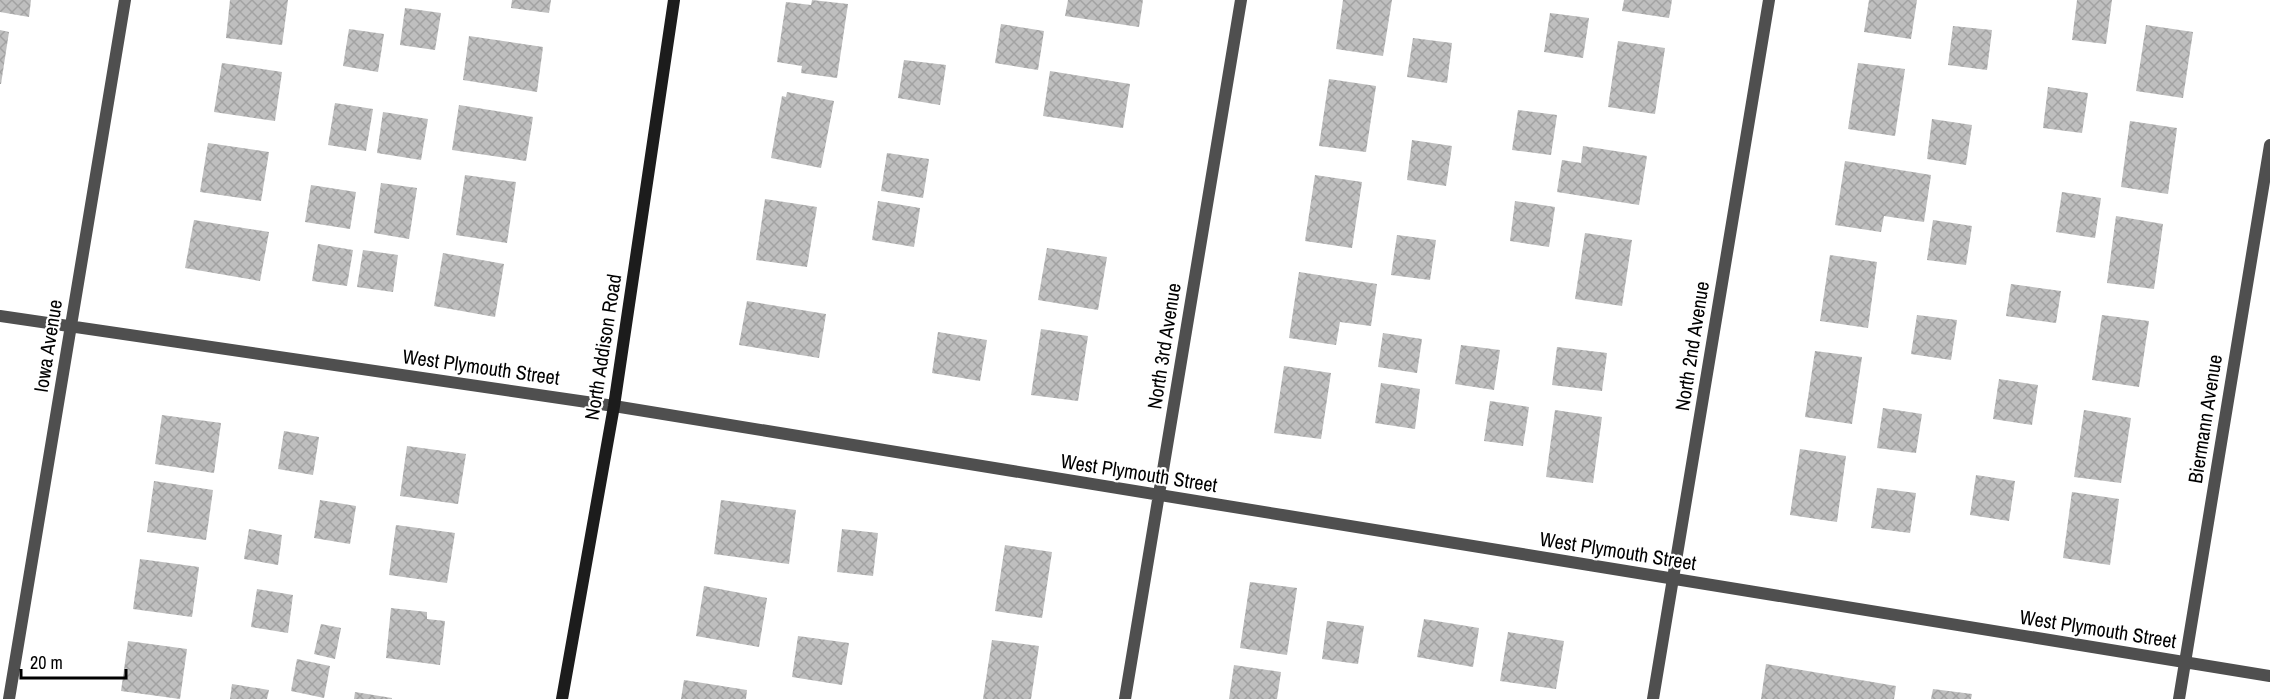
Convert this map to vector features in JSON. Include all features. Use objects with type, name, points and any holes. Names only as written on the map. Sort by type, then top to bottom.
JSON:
[{"type":"street","name":"Iowa Avenue","points":[[9,699],[125,0]]},
{"type":"street","name":"North Addison Road","points":[[562,699],[614,406],[674,0]]},
{"type":"street","name":"North 3rd Avenue","points":[[1125,699],[1241,0]]},
{"type":"street","name":"North 2nd Avenue","points":[[1653,699],[1769,0]]},
{"type":"street","name":"Biermann Avenue","points":[[2179,699],[2270,145]]},
{"type":"street","name":"West Plymouth Street","points":[[0,316],[614,406],[2270,676]]},
{"type":"building","points":[[0,0],[31,0],[29,17],[0,12]]},
{"type":"building","points":[[230,0],[288,0],[282,45],[226,38]]},
{"type":"building","points":[[512,0],[551,0],[549,13],[511,8]]},
{"type":"building","points":[[812,0],[848,4],[837,78],[801,73],[802,66],[777,62],[786,2],[811,5]]},
{"type":"building","points":[[1068,0],[1143,0],[1139,27],[1065,16]]},
{"type":"building","points":[[1343,0],[1392,0],[1383,56],[1336,49]]},
{"type":"building","points":[[1624,0],[1672,0],[1669,18],[1622,11]]},
{"type":"building","points":[[1869,0],[1917,0],[1911,39],[1864,32]]},
{"type":"building","points":[[2077,0],[2112,0],[2106,44],[2072,40]]},
{"type":"building","points":[[405,8],[441,13],[435,50],[400,45]]},
{"type":"building","points":[[1550,13],[1589,18],[1583,58],[1544,52]]},
{"type":"building","points":[[1001,24],[1044,31],[1038,70],[995,63]]},
{"type":"building","points":[[2146,25],[2193,32],[2183,98],[2136,91]]},
{"type":"building","points":[[1953,26],[1992,30],[1987,70],[1948,65]]},
{"type":"building","points":[[349,29],[384,34],[378,72],[343,66]]},
{"type":"building","points":[[0,30],[9,32],[1,84],[0,84]]},
{"type":"building","points":[[469,36],[543,47],[537,92],[463,80]]},
{"type":"building","points":[[1413,38],[1452,43],[1447,83],[1407,77]]},
{"type":"building","points":[[1618,41],[1665,48],[1655,114],[1608,107]]},
{"type":"building","points":[[904,60],[946,65],[940,105],[898,98]]},
{"type":"building","points":[[222,63],[282,72],[275,121],[214,112]]},
{"type":"building","points":[[1858,63],[1905,69],[1895,136],[1848,129]]},
{"type":"building","points":[[1050,71],[1130,84],[1123,128],[1043,116]]},
{"type":"building","points":[[1329,79],[1376,86],[1366,152],[1319,146]]},
{"type":"building","points":[[2048,87],[2088,93],[2082,133],[2043,128]]},
{"type":"building","points":[[787,92],[834,101],[821,168],[771,158],[782,96],[786,97]]},
{"type":"building","points":[[335,103],[373,109],[366,151],[328,145]]},
{"type":"building","points":[[459,105],[533,117],[526,161],[452,150]]},
{"type":"building","points":[[1518,110],[1557,115],[1551,155],[1512,150]]},
{"type":"building","points":[[383,112],[428,119],[421,160],[377,153]]},
{"type":"building","points":[[1932,119],[1972,125],[1966,165],[1927,159]]},
{"type":"building","points":[[2130,121],[2177,128],[2168,194],[2121,187]]},
{"type":"building","points":[[1412,140],[1452,146],[1446,186],[1407,180]]},
{"type":"building","points":[[208,143],[269,152],[261,201],[200,192]]},
{"type":"building","points":[[1583,146],[1647,156],[1639,205],[1557,192],[1562,160],[1581,163]]},
{"type":"building","points":[[887,153],[929,159],[923,198],[881,191]]},
{"type":"building","points":[[1845,161],[1931,175],[1924,222],[1884,216],[1881,232],[1835,225]]},
{"type":"building","points":[[465,175],[516,182],[507,243],[456,235]]},
{"type":"building","points":[[1315,175],[1362,182],[1352,248],[1305,241]]},
{"type":"building","points":[[381,183],[417,188],[409,239],[374,233]]},
{"type":"building","points":[[311,185],[356,192],[350,229],[305,222]]},
{"type":"building","points":[[2062,192],[2101,198],[2095,238],[2056,232]]},
{"type":"building","points":[[765,199],[817,207],[807,267],[756,260]]},
{"type":"building","points":[[878,201],[920,208],[914,247],[872,240]]},
{"type":"building","points":[[1515,201],[1555,207],[1549,247],[1510,241]]},
{"type":"building","points":[[2116,216],[2163,224],[2154,289],[2107,283]]},
{"type":"building","points":[[194,220],[269,232],[260,281],[185,268]]},
{"type":"building","points":[[1933,220],[1972,226],[1966,265],[1927,260]]},
{"type":"building","points":[[1585,233],[1632,240],[1622,306],[1575,299]]},
{"type":"building","points":[[1397,235],[1436,240],[1430,280],[1391,275]]},
{"type":"building","points":[[318,244],[353,250],[347,286],[312,281]]},
{"type":"building","points":[[1047,248],[1107,257],[1098,310],[1038,300]]},
{"type":"building","points":[[363,250],[398,255],[393,292],[357,287]]},
{"type":"building","points":[[443,253],[504,264],[495,317],[434,306]]},
{"type":"building","points":[[1830,255],[1877,262],[1868,328],[1820,321]]},
{"type":"building","points":[[1299,272],[1377,284],[1371,326],[1340,322],[1336,345],[1289,338]]},
{"type":"building","points":[[2011,284],[2061,291],[2056,323],[2006,316]]},
{"type":"building","points":[[747,301],[826,314],[819,358],[739,345]]},
{"type":"building","points":[[1917,315],[1957,320],[1951,360],[1911,354]]},
{"type":"building","points":[[2102,315],[2149,321],[2139,387],[2092,380]]},
{"type":"building","points":[[1041,329],[1088,336],[1078,401],[1031,395]]},
{"type":"building","points":[[938,332],[987,340],[980,381],[932,373]]},
{"type":"building","points":[[1383,333],[1422,339],[1417,373],[1378,367]]},
{"type":"building","points":[[1461,345],[1500,350],[1494,390],[1455,384]]},
{"type":"building","points":[[1557,347],[1607,353],[1602,391],[1552,385]]},
{"type":"building","points":[[1815,351],[1862,357],[1852,424],[1805,417]]},
{"type":"building","points":[[1284,366],[1331,373],[1321,439],[1274,433]]},
{"type":"building","points":[[1999,379],[2038,385],[2032,425],[1993,419]]},
{"type":"building","points":[[1381,383],[1420,389],[1415,429],[1375,423]]},
{"type":"building","points":[[1490,401],[1529,407],[1523,446],[1484,441]]},
{"type":"building","points":[[1883,408],[1922,414],[1916,453],[1877,448]]},
{"type":"building","points":[[1555,410],[1602,417],[1593,483],[1546,477]]},
{"type":"building","points":[[2084,410],[2131,418],[2121,483],[2074,477]]},
{"type":"building","points":[[162,415],[221,423],[214,473],[155,464]]},
{"type":"building","points":[[284,431],[319,437],[313,475],[278,469]]},
{"type":"building","points":[[407,446],[466,454],[458,504],[400,496]]},
{"type":"building","points":[[1800,449],[1846,456],[1837,522],[1790,515]]},
{"type":"building","points":[[1976,475],[2015,481],[2009,521],[1970,515]]},
{"type":"building","points":[[154,481],[213,490],[206,540],[147,532]]},
{"type":"building","points":[[1877,488],[1916,493],[1910,533],[1871,528]]},
{"type":"building","points":[[2072,492],[2119,499],[2110,565],[2063,558]]},
{"type":"building","points":[[320,500],[356,506],[350,544],[314,538]]},
{"type":"building","points":[[721,500],[796,510],[789,564],[714,554]]},
{"type":"building","points":[[396,525],[455,533],[447,583],[389,575]]},
{"type":"building","points":[[249,529],[282,535],[278,565],[244,559]]},
{"type":"building","points":[[842,529],[878,533],[873,576],[837,572]]},
{"type":"building","points":[[1005,545],[1052,552],[1042,618],[995,611]]},
{"type":"building","points":[[140,559],[199,567],[192,617],[133,609]]},
{"type":"building","points":[[1250,582],[1297,588],[1287,655],[1240,648]]},
{"type":"building","points":[[704,586],[767,598],[759,647],[696,636]]},
{"type":"building","points":[[257,589],[293,595],[288,633],[251,627]]},
{"type":"building","points":[[391,608],[427,612],[427,619],[445,621],[440,665],[386,658]]},
{"type":"building","points":[[1424,619],[1479,628],[1473,667],[1417,657]]},
{"type":"building","points":[[1327,621],[1364,626],[1358,664],[1322,659]]},
{"type":"building","points":[[321,624],[341,628],[335,659],[314,654]]},
{"type":"building","points":[[1508,632],[1564,641],[1556,689],[1500,681]]},
{"type":"building","points":[[798,636],[849,643],[842,685],[792,677]]},
{"type":"building","points":[[992,640],[1039,646],[1031,699],[983,699]]},
{"type":"building","points":[[128,641],[187,649],[180,699],[121,691]]},
{"type":"building","points":[[297,659],[330,666],[324,698],[291,691]]},
{"type":"building","points":[[1766,664],[1896,686],[1894,699],[1761,699]]},
{"type":"building","points":[[1234,665],[1281,672],[1277,699],[1229,699]]},
{"type":"building","points":[[684,680],[747,690],[746,699],[681,699]]},
{"type":"building","points":[[232,684],[269,690],[267,699],[230,699]]},
{"type":"building","points":[[1933,689],[1972,694],[1971,699],[1931,699]]},
{"type":"building","points":[[355,692],[392,698],[392,699],[354,699]]}]
